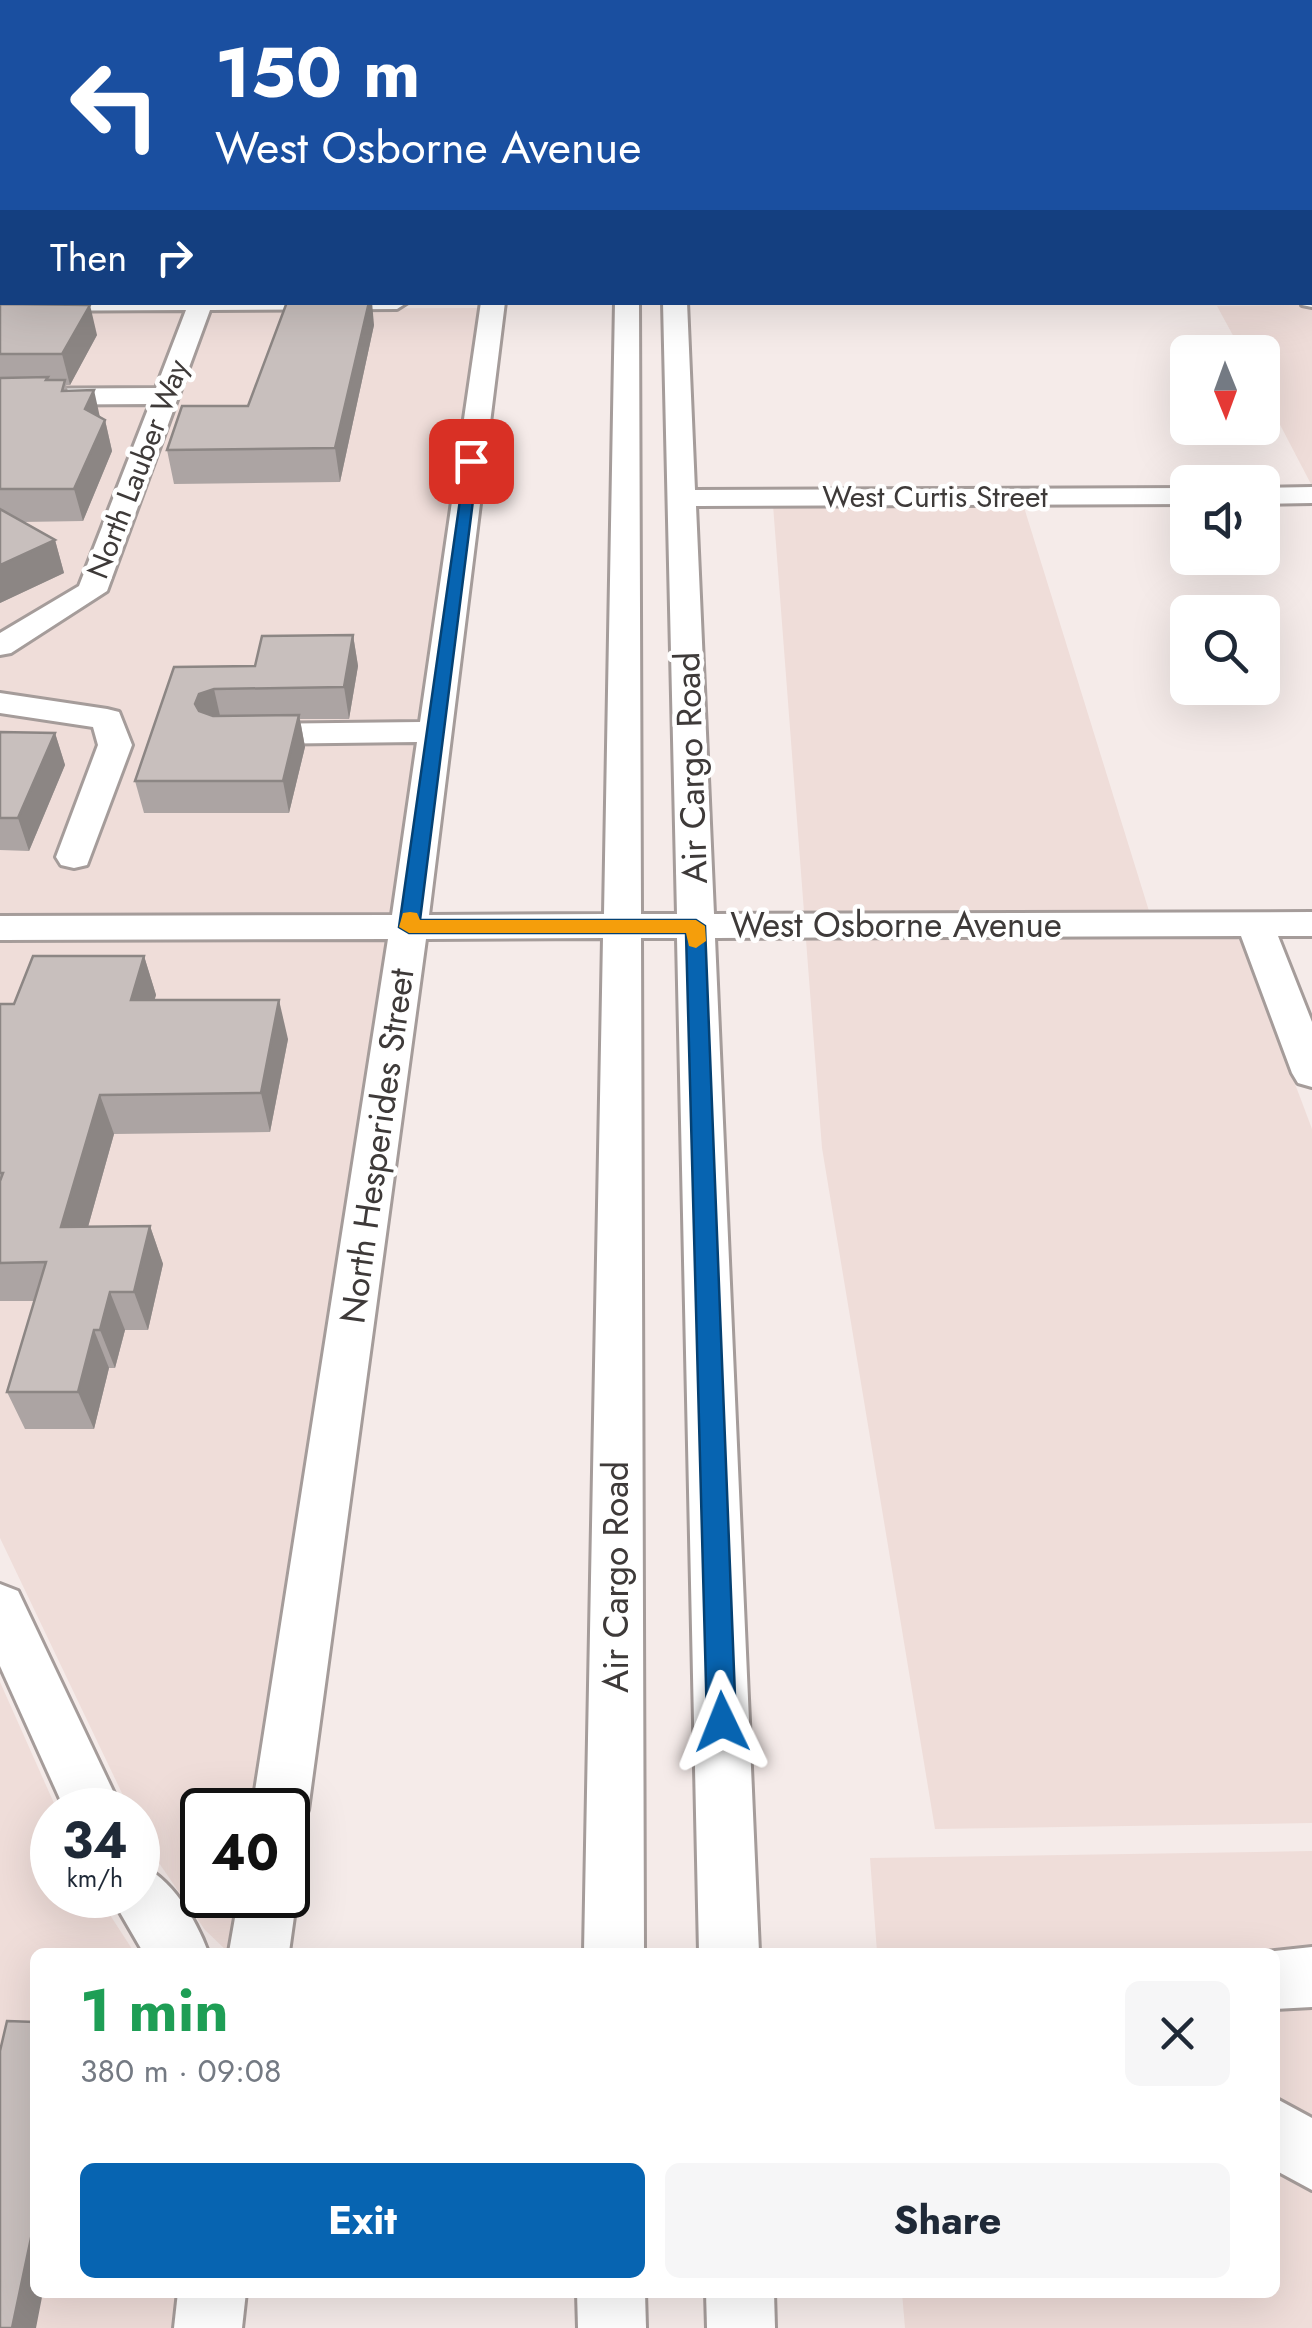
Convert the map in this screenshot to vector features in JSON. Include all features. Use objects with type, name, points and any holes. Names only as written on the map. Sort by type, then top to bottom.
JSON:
[{"type":"street","name":"North Lauber Way","points":[[0,646],[92,590],[201,305]]},
{"type":"street","name":"North Hesperides Street","points":[[283,1788],[409,927],[493,305]]},
{"type":"street","name":"Air Cargo Road","points":[[614,1948],[628,305]]},
{"type":"street","name":"Air Cargo Road","points":[[675,305],[729,1948]]},
{"type":"street","points":[[0,397],[168,396]]},
{"type":"street","name":"West Curtis Street","points":[[683,498],[1170,496]]},
{"type":"street","points":[[1280,496],[1312,496]]},
{"type":"street","points":[[0,704],[107,719],[115,745],[74,857]]},
{"type":"street","points":[[221,734],[433,732]]},
{"type":"street","points":[[1254,924],[1312,1073]]},
{"type":"street","name":"West Osborne Avenue","points":[[0,928],[1312,924]]},
{"type":"street","points":[[0,1608],[84,1788]]},
{"type":"street","points":[[155,1918],[175,1948]]},
{"type":"street","points":[[261,1948],[265,1918]]},
{"type":"street","points":[[1280,1979],[1312,1977]]},
{"type":"street","points":[[1280,2134],[1312,2158]]},
{"type":"street","points":[[208,2328],[211,2298]]},
{"type":"street","points":[[612,2298],[612,2328]]},
{"type":"street","points":[[740,2298],[741,2328]]},
{"type":"shaded area","points":[[1312,305],[1312,486],[1280,425],[1280,335],[1233,335],[1217,306]]},
{"type":"shaded area","points":[[480,308],[392,913],[0,914],[0,658],[107,591],[211,309]]},
{"type":"shaded area","points":[[187,309],[77,588],[0,634],[0,310]]},
{"type":"shaded area","points":[[1023,504],[1149,911],[804,912],[773,505]]},
{"type":"shaded area","points":[[806,940],[1241,940],[1312,1129],[1312,1823],[935,1829],[822,1148]]},
{"type":"shaded area","points":[[388,941],[254,1788],[180,1788],[180,1894],[160,1864],[160,1788],[119,1788],[0,1538],[0,942]]},
{"type":"shaded area","points":[[0,1682],[47,1788],[30,1788],[30,1918],[112,1918],[131,1948],[30,1948],[30,2298],[177,2298],[173,2328],[0,2328]]},
{"type":"shaded area","points":[[1312,1851],[1312,2328],[905,2328],[902,2298],[1280,2298],[1280,1948],[877,1948],[870,1858]]},
{"type":"shaded area","points":[[197,1918],[234,1918],[229,1948],[205,1930]]},
{"type":"building","points":[[0,305],[90,305],[62,354],[0,354]]},
{"type":"building","points":[[286,305],[368,305],[335,448],[167,450],[182,406],[248,406]]},
{"type":"building","points":[[48,377],[46,380],[65,380],[62,391],[94,390],[85,409],[105,420],[74,489],[0,489],[0,378]]},
{"type":"building","points":[[0,509],[55,540],[0,565]]},
{"type":"building","points":[[353,635],[344,687],[214,689],[199,694],[195,704],[199,711],[213,716],[299,715],[283,781],[135,781],[174,667],[255,666],[262,636]]},
{"type":"building","points":[[0,732],[55,733],[18,818],[0,818]]},
{"type":"building","points":[[33,956],[144,956],[131,1000],[279,1000],[261,1093],[100,1095],[61,1227],[150,1226],[134,1292],[110,1292],[100,1330],[94,1330],[78,1392],[7,1392],[46,1262],[0,1263],[0,1004],[14,1004]]},
{"type":"building","points":[[7,2021],[30,2022],[30,2243],[12,2328],[0,2328],[0,2051]]},
{"type":"slow traffic","points":[[410,918],[409,927],[696,926],[696,941]]},
{"type":"route","points":[[471,461],[409,927],[696,926],[722,1722]]}]
